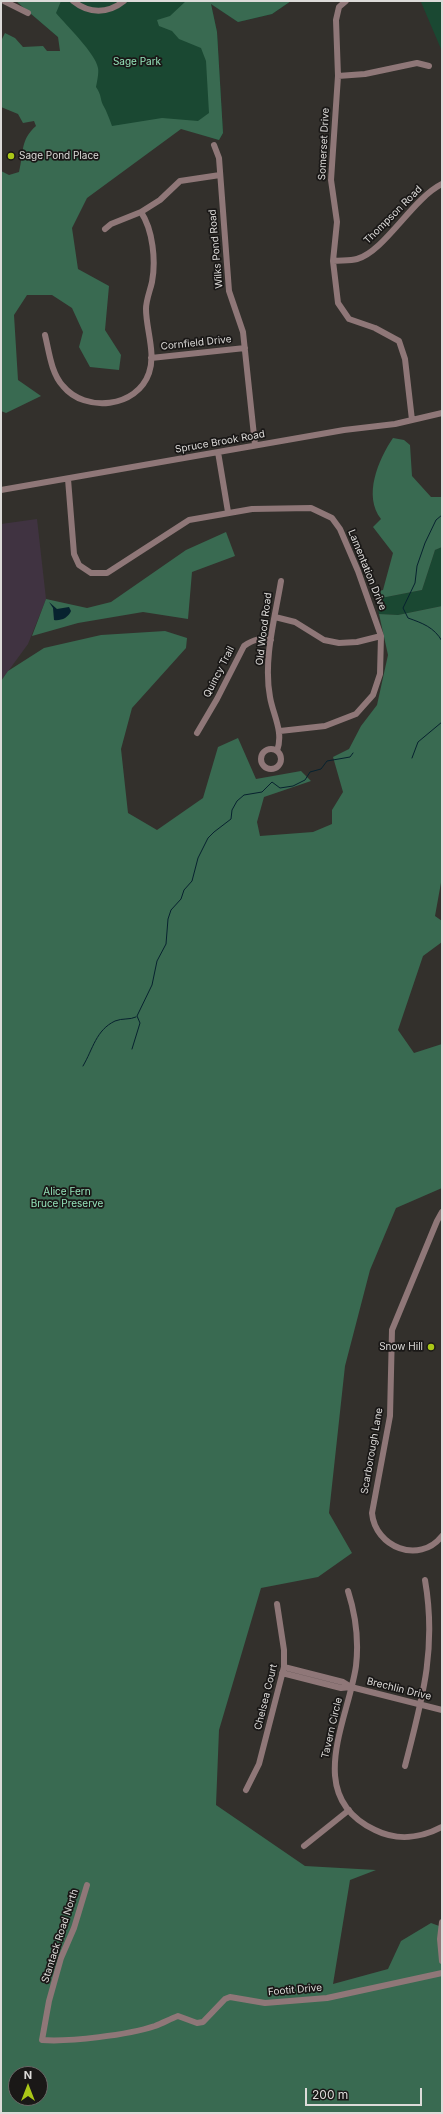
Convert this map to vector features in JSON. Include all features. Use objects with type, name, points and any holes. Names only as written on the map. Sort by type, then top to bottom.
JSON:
[{"type":"street","points":[[4,1],[28,13]]},
{"type":"street","points":[[73,1],[85,9],[100,11],[112,8],[124,1]]},
{"type":"street","name":"Somerset Drive","points":[[346,1],[340,7],[336,20],[338,76],[331,180],[337,222],[333,261],[338,303],[349,319],[375,328],[399,341],[405,359],[412,420]]},
{"type":"street","points":[[338,76],[365,74],[417,63],[430,66]]},
{"type":"street","name":"Wilks Pond Road","points":[[214,145],[219,158],[229,291],[243,332],[255,445]]},
{"type":"street","points":[[105,229],[119,220],[141,212],[160,200],[180,181],[220,175]]},
{"type":"street","name":"Thompson Road","points":[[333,261],[358,259],[375,249],[414,207],[433,189],[442,184]]},
{"type":"street","points":[[45,335],[55,372],[62,386],[75,397],[89,402],[106,403],[132,395],[142,384],[149,373],[150,358],[146,308],[153,275],[151,235],[147,222],[141,212]]},
{"type":"street","name":"Cornfield Drive","points":[[150,358],[245,348]]},
{"type":"street","name":"Spruce Brook Road","points":[[1,490],[255,445],[412,420],[442,413]]},
{"type":"street","points":[[218,452],[228,512]]},
{"type":"street","name":"Lamentation Drive","points":[[68,479],[74,554],[79,565],[91,573],[107,573],[120,566],[189,520],[252,509],[311,508],[332,518],[340,529],[358,572],[381,636],[380,674],[373,695],[356,714],[325,726],[280,731]]},
{"type":"street","name":"Old Wood Road","points":[[277,750],[280,731],[270,696],[269,664],[281,581]]},
{"type":"street","points":[[275,617],[295,622],[324,640],[339,643],[357,642],[381,636]]},
{"type":"street","name":"Quincy Trail","points":[[197,733],[217,699],[244,646],[261,638],[272,640]]},
{"type":"street","name":"Scarborough Lane","points":[[442,1212],[392,1330],[390,1416],[372,1513],[374,1526],[380,1536],[390,1544],[402,1550],[423,1549],[436,1542],[442,1536]]},
{"type":"street","points":[[405,1766],[421,1705],[428,1668],[430,1618],[425,1580]]},
{"type":"street","name":"Tavern Circle","points":[[348,1591],[355,1617],[357,1659],[335,1751],[334,1766],[338,1789],[349,1810],[372,1829],[394,1836],[419,1836],[442,1827]]},
{"type":"street","name":"Chelsea Court","points":[[246,1790],[259,1764],[283,1670],[285,1655],[277,1604]]},
{"type":"street","name":"Brechlin Drive","points":[[283,1670],[341,1688],[351,1687],[442,1710]]},
{"type":"street","points":[[304,1846],[349,1810]]},
{"type":"street","name":"Stantack Road North","points":[[42,2040],[49,2001],[61,1958],[74,1928],[87,1885]]},
{"type":"street","points":[[442,1922],[440,1939],[442,1961]]},
{"type":"street","name":"Footit Drive","points":[[42,2040],[56,2041],[112,2035],[154,2026],[178,2016],[197,2023],[203,2022],[225,1999],[230,1997],[260,2003],[327,1998],[442,1973]]},
{"type":"shaded area","points":[[37,519],[46,599],[28,644],[1,681],[1,524]]},
{"type":"green space","name":"Sage Park","points":[[16,1],[291,1],[272,14],[238,22],[211,4],[217,32],[223,133],[219,140],[162,122],[100,140],[71,48]]},
{"type":"green space","points":[[16,1],[61,1],[56,13],[80,40],[96,62],[98,72],[96,87],[112,126],[162,118],[198,121],[209,113],[206,61],[201,48],[179,39],[172,31],[159,26],[157,20],[170,16],[186,1],[291,1],[272,14],[238,22],[211,4],[217,32],[223,133],[219,140],[181,129],[87,198],[72,228],[78,269],[109,286],[105,330],[121,355],[119,370],[90,367],[79,347],[83,332],[72,308],[52,295],[27,295],[14,315],[18,380],[41,396],[6,413],[1,411],[1,171],[9,175],[19,172],[25,141],[27,136],[36,126],[34,121],[23,123],[18,114],[1,107],[1,41],[5,33],[15,38],[23,47],[43,46],[47,51],[60,51],[58,37]]},
{"type":"green space","points":[[442,1],[442,84],[441,49],[421,2]]},
{"type":"green space","points":[[393,438],[404,440],[410,445],[412,476],[431,497],[442,497],[442,547],[435,550],[422,590],[376,599],[375,592],[383,590],[393,553],[373,527],[381,519],[373,500],[373,489],[378,467]]},
{"type":"green space","points":[[226,532],[235,556],[192,572],[188,619],[143,612],[78,623],[32,636],[46,599],[87,608],[111,602],[186,550]]},
{"type":"green space","points":[[442,547],[442,606],[398,615],[379,614],[376,599],[422,590],[435,550]]},
{"type":"green space","name":"Alice Fern Bruce Preserve","points":[[442,606],[442,877],[435,916],[442,921],[442,942],[423,956],[398,1030],[414,1053],[442,1044],[442,1188],[396,1208],[370,1270],[345,1366],[329,1513],[352,1553],[318,1577],[261,1588],[219,1730],[216,1805],[305,1866],[376,1870],[350,1880],[333,1984],[388,1969],[401,1941],[431,1923],[442,1927],[442,2113],[1,2113],[1,681],[8,671],[44,648],[101,635],[165,631],[187,638],[186,648],[132,708],[121,749],[128,813],[157,830],[203,798],[218,747],[238,738],[256,779],[301,771],[311,781],[264,797],[257,822],[260,836],[313,832],[332,824],[332,810],[343,792],[333,757],[349,749],[361,726],[377,705],[388,655],[379,614],[398,615]]},
{"type":"water","points":[[49,602],[57,609],[69,607],[71,611],[68,616],[59,620],[54,620],[53,608]]},
{"type":"waterway","points":[[442,515],[436,520],[425,543],[417,566],[415,583],[403,608],[408,618],[431,629],[442,641]]},
{"type":"waterway","points":[[412,758],[418,742],[442,722]]},
{"type":"waterway","points":[[132,1049],[140,1023],[137,1016],[152,985],[157,961],[166,944],[168,919],[171,910],[181,899],[184,890],[192,881],[198,858],[208,838],[231,819],[232,810],[237,801],[244,795],[262,792],[272,782],[280,788],[293,786],[305,780],[310,772],[321,769],[327,761],[350,757],[353,753]]},
{"type":"waterway","points":[[83,1066],[103,1029],[115,1021],[136,1017]]},
{"type":"place","name":"Sage Pond Place","points":[[11,156]]},
{"type":"place","name":"Snow Hill","points":[[431,1347]]}]
